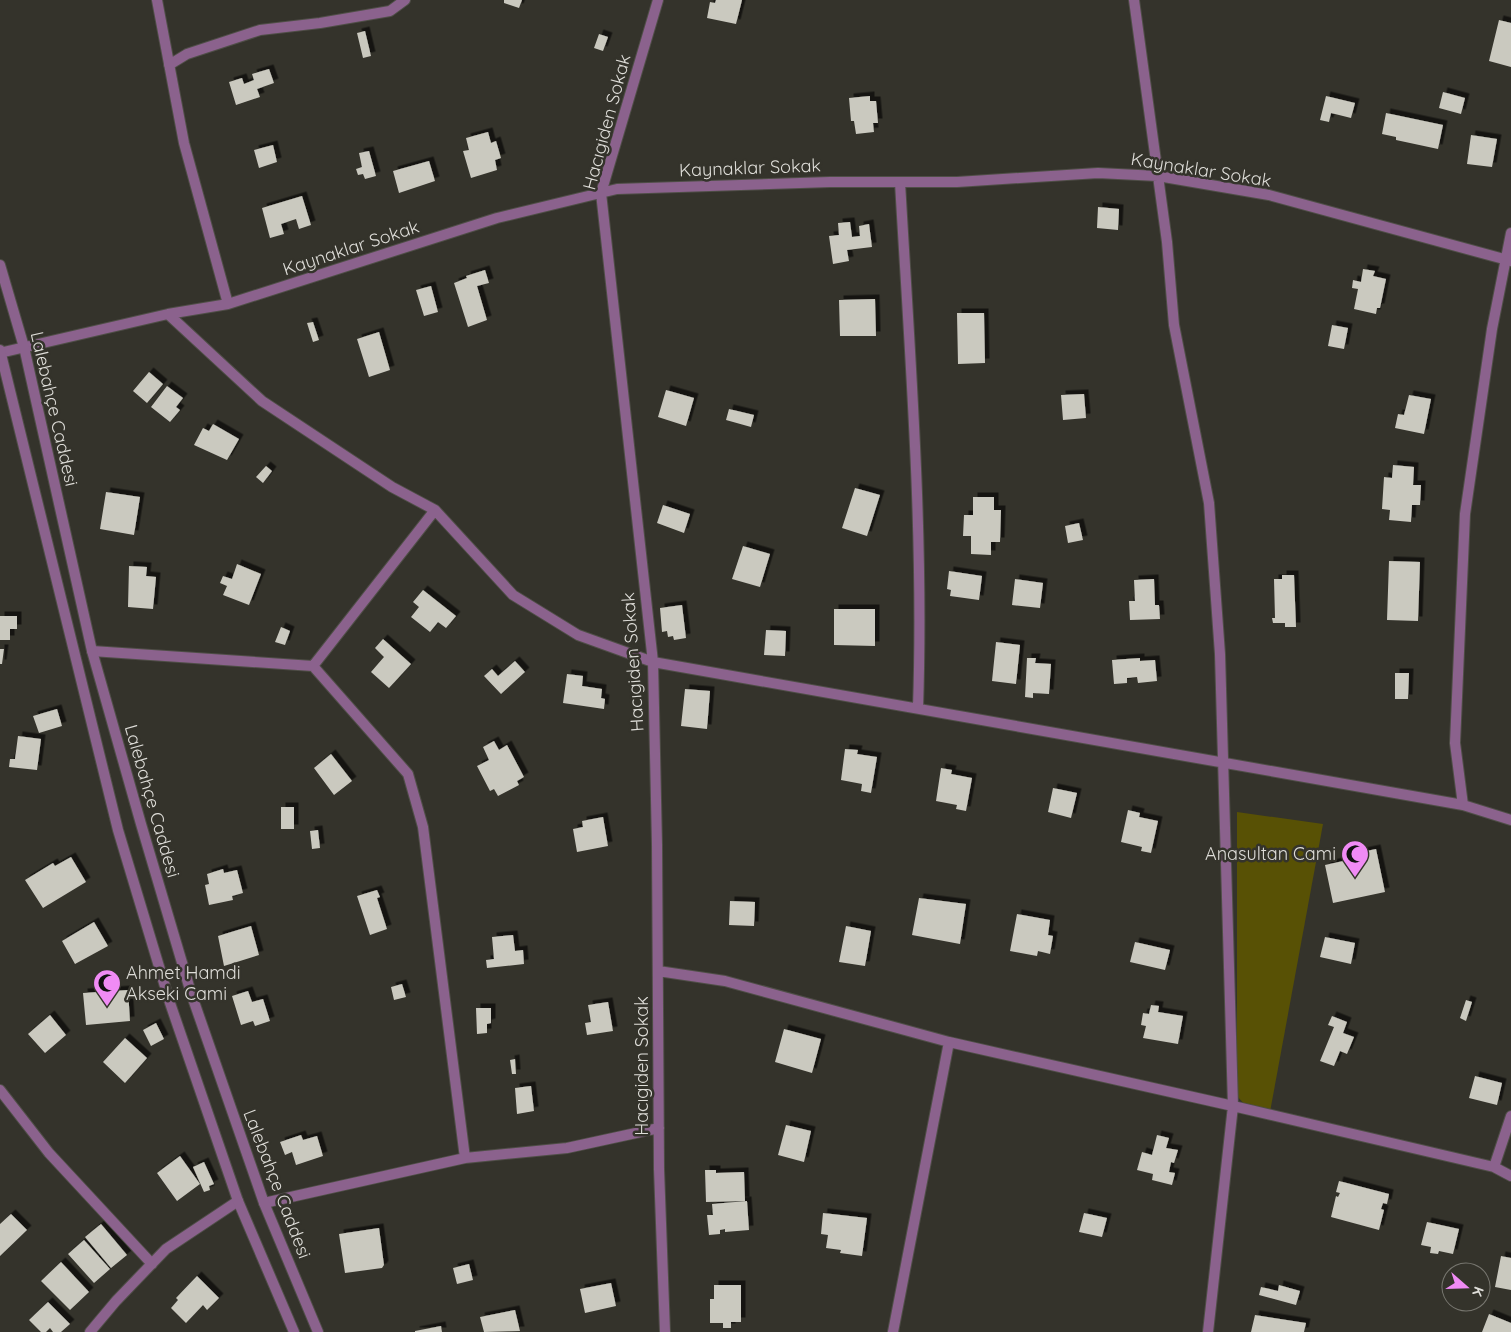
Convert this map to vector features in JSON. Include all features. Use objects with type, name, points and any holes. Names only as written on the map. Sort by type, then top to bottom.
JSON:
[{"type":"street","points":[[157,0],[184,143],[228,304]]},
{"type":"street","points":[[169,65],[187,54],[260,30],[320,23],[390,11],[405,0]]},
{"type":"street","name":"Hacıgiden Sokak","points":[[658,0],[601,193],[652,662],[659,1128],[665,1332]]},
{"type":"street","points":[[1134,0],[1158,176],[1174,325],[1209,503],[1220,654],[1234,1106],[1208,1332]]},
{"type":"street","name":"Kaynaklar Sokak","points":[[0,352],[168,314],[228,304],[497,218],[617,189],[720,185],[957,182],[1098,173],[1158,176],[1269,195],[1509,260]]},
{"type":"street","points":[[900,182],[918,520],[921,624],[918,708]]},
{"type":"street","points":[[1463,805],[1455,743],[1465,514],[1492,329],[1509,260],[1511,234]]},
{"type":"street","name":"Lalebahçe Caddesi","points":[[0,265],[24,347],[92,651],[191,992],[264,1203],[318,1332]]},
{"type":"street","points":[[168,314],[262,401],[392,487],[435,510],[513,595],[578,636],[652,662],[1223,761],[1463,805],[1511,820]]},
{"type":"street","name":"Lalebahçe Caddesi","points":[[0,352],[118,830],[170,1004],[238,1201],[294,1332]]},
{"type":"street","points":[[313,666],[435,510]]},
{"type":"street","points":[[92,651],[313,666],[408,774],[423,826],[465,1158]]},
{"type":"street","points":[[658,971],[725,981],[949,1042],[1494,1167],[1511,1176]]},
{"type":"street","points":[[893,1332],[949,1042]]},
{"type":"street","points":[[0,1090],[49,1153],[152,1264]]},
{"type":"street","points":[[1494,1167],[1511,1116]]},
{"type":"street","points":[[264,1203],[465,1158],[567,1148],[659,1128]]},
{"type":"street","points":[[90,1332],[116,1301],[166,1250],[238,1201]]},
{"type":"shaded area","points":[[1237,812],[1323,824],[1270,1112],[1245,1105],[1237,1096]]},
{"type":"building","points":[[504,0],[522,0],[519,8],[504,3]]},
{"type":"building","points":[[716,0],[742,0],[736,24],[707,18],[710,2],[715,3]]},
{"type":"building","points":[[1499,20],[1511,23],[1511,67],[1489,61]]},
{"type":"building","points":[[365,31],[371,56],[363,58],[357,33]]},
{"type":"building","points":[[599,34],[608,37],[603,51],[594,48]]},
{"type":"building","points":[[269,69],[274,83],[257,89],[260,97],[236,105],[229,82],[242,78],[244,84],[254,80],[252,74]]},
{"type":"building","points":[[1443,92],[1465,98],[1461,114],[1439,108]]},
{"type":"building","points":[[870,96],[870,101],[876,101],[878,123],[873,123],[874,132],[856,134],[854,121],[851,121],[849,98]]},
{"type":"building","points":[[1326,96],[1355,103],[1351,118],[1331,113],[1329,122],[1320,120]]},
{"type":"building","points":[[1386,113],[1443,125],[1438,149],[1396,140],[1396,137],[1382,134]]},
{"type":"building","points":[[488,132],[491,143],[496,141],[501,158],[495,160],[497,170],[471,178],[463,151],[469,150],[466,138]]},
{"type":"building","points":[[1471,135],[1497,139],[1492,167],[1467,164]]},
{"type":"building","points":[[273,145],[277,162],[259,168],[254,150]]},
{"type":"building","points":[[369,151],[376,176],[365,179],[363,174],[358,175],[356,169],[362,167],[359,153]]},
{"type":"building","points":[[429,161],[435,181],[399,193],[393,171]]},
{"type":"building","points":[[302,196],[311,225],[299,229],[296,219],[281,224],[284,234],[270,238],[262,208]]},
{"type":"building","points":[[1098,207],[1119,209],[1118,230],[1097,228]]},
{"type":"building","points":[[850,222],[852,237],[860,236],[859,226],[869,224],[872,247],[847,250],[849,261],[833,264],[829,236],[839,235],[838,223]]},
{"type":"building","points":[[1363,269],[1375,271],[1373,276],[1386,279],[1380,308],[1377,308],[1376,314],[1354,309],[1358,289],[1352,288],[1353,280],[1361,282]]},
{"type":"building","points":[[485,270],[489,283],[477,286],[487,320],[468,327],[454,283],[467,278],[466,276]]},
{"type":"building","points":[[431,286],[438,312],[424,316],[416,290]]},
{"type":"building","points":[[875,299],[876,336],[840,336],[839,300]]},
{"type":"building","points":[[957,313],[984,313],[985,363],[958,364]]},
{"type":"building","points":[[313,322],[319,340],[313,342],[307,323]]},
{"type":"building","points":[[1332,325],[1348,328],[1344,349],[1328,346]]},
{"type":"building","points":[[379,332],[390,370],[369,377],[357,339]]},
{"type":"building","points":[[149,372],[163,384],[147,403],[133,391]]},
{"type":"building","points":[[167,386],[183,398],[176,407],[180,410],[170,422],[151,407]]},
{"type":"building","points":[[666,390],[694,398],[686,426],[658,417]]},
{"type":"building","points":[[1084,394],[1086,418],[1063,420],[1061,395]]},
{"type":"building","points":[[1409,395],[1431,399],[1424,434],[1395,428],[1398,414],[1404,415]]},
{"type":"building","points":[[729,409],[754,415],[751,427],[726,420]]},
{"type":"building","points":[[213,424],[239,439],[227,460],[194,445],[203,428],[209,431]]},
{"type":"building","points":[[1393,465],[1414,467],[1413,485],[1421,485],[1420,505],[1412,505],[1411,522],[1389,520],[1390,510],[1382,509],[1384,477],[1392,478]]},
{"type":"building","points":[[266,466],[272,471],[263,483],[256,477]]},
{"type":"building","points":[[855,488],[880,495],[867,536],[842,528]]},
{"type":"building","points":[[106,492],[140,497],[134,535],[100,529]]},
{"type":"building","points":[[973,497],[994,497],[994,510],[1001,510],[1000,542],[991,542],[991,555],[971,554],[971,536],[963,536],[964,515],[973,515]]},
{"type":"building","points":[[663,505],[690,514],[684,533],[657,523]]},
{"type":"building","points":[[1079,523],[1083,540],[1068,543],[1065,526]]},
{"type":"building","points":[[743,546],[770,554],[760,587],[732,579]]},
{"type":"building","points":[[1389,561],[1420,562],[1418,621],[1387,620]]},
{"type":"building","points":[[237,564],[261,574],[249,605],[223,595],[227,586],[220,583],[223,576],[232,579]]},
{"type":"building","points":[[129,566],[147,567],[146,576],[156,577],[153,609],[128,607]]},
{"type":"building","points":[[949,571],[982,576],[979,600],[950,596],[951,590],[947,589]]},
{"type":"building","points":[[1282,575],[1294,575],[1296,627],[1285,627],[1285,623],[1273,623],[1272,618],[1275,618],[1274,579],[1282,579]]},
{"type":"building","points":[[1015,579],[1043,583],[1040,608],[1012,605]]},
{"type":"building","points":[[1154,579],[1155,605],[1159,605],[1160,619],[1130,620],[1129,601],[1135,601],[1134,580]]},
{"type":"building","points":[[423,590],[456,616],[446,628],[438,622],[430,632],[411,617],[419,607],[413,602]]},
{"type":"building","points":[[682,605],[686,638],[674,640],[673,636],[668,637],[667,631],[662,632],[660,608]]},
{"type":"building","points":[[834,609],[875,609],[875,646],[834,645]]},
{"type":"building","points":[[0,616],[17,616],[17,629],[10,629],[10,640],[0,640]]},
{"type":"building","points":[[281,627],[290,631],[285,645],[275,642]]},
{"type":"building","points":[[766,630],[786,631],[785,656],[764,655]]},
{"type":"building","points":[[383,639],[411,664],[389,688],[371,672],[384,657],[375,648]]},
{"type":"building","points":[[996,642],[1020,645],[1016,684],[992,681]]},
{"type":"building","points":[[0,649],[4,649],[2,664],[0,664]]},
{"type":"building","points":[[1027,658],[1036,658],[1035,663],[1051,664],[1049,694],[1033,693],[1033,698],[1025,697]]},
{"type":"building","points":[[1140,658],[1140,661],[1155,660],[1157,681],[1138,683],[1137,677],[1127,678],[1127,683],[1114,684],[1112,660]]},
{"type":"building","points":[[515,661],[525,672],[501,694],[484,676],[492,669],[498,676]]},
{"type":"building","points":[[1395,673],[1409,673],[1408,699],[1395,699]]},
{"type":"building","points":[[567,674],[583,676],[582,686],[602,689],[601,698],[605,699],[604,709],[563,703]]},
{"type":"building","points":[[685,689],[710,691],[707,729],[681,726]]},
{"type":"building","points":[[57,709],[62,726],[39,733],[33,716]]},
{"type":"building","points":[[18,736],[41,739],[37,770],[9,767],[10,759],[15,759]]},
{"type":"building","points":[[494,741],[499,750],[507,745],[524,777],[517,781],[519,785],[498,796],[494,789],[490,791],[477,766],[489,760],[483,747]]},
{"type":"building","points":[[845,749],[858,750],[857,754],[877,757],[871,793],[861,791],[862,784],[841,780]]},
{"type":"building","points":[[331,754],[352,781],[334,795],[314,768]]},
{"type":"building","points":[[941,768],[952,770],[951,774],[972,778],[966,811],[956,809],[957,805],[936,801]]},
{"type":"building","points":[[1053,788],[1077,793],[1071,818],[1048,812]]},
{"type":"building","points":[[281,807],[294,807],[294,829],[281,829]]},
{"type":"building","points":[[1128,810],[1140,813],[1139,817],[1158,821],[1151,853],[1141,851],[1142,847],[1121,842]]},
{"type":"building","points":[[603,817],[608,846],[577,852],[573,829],[583,827],[582,821]]},
{"type":"building","points":[[318,830],[320,848],[312,849],[310,831]]},
{"type":"building","name":"Anasultan Cami","points":[[1376,849],[1385,892],[1333,903],[1325,865],[1357,858],[1357,853]]},
{"type":"building","points":[[71,857],[86,882],[43,908],[25,880],[53,863],[55,866]]},
{"type":"building","points":[[223,869],[224,873],[237,870],[243,893],[232,896],[233,900],[209,905],[205,885],[209,884],[207,874]]},
{"type":"building","points":[[377,890],[380,897],[377,898],[387,929],[370,935],[357,896]]},
{"type":"building","points":[[919,898],[966,904],[960,944],[912,935]]},
{"type":"building","points":[[730,901],[755,902],[754,926],[729,925]]},
{"type":"building","points":[[1017,914],[1050,920],[1048,935],[1053,936],[1050,954],[1038,951],[1037,956],[1010,951]]},
{"type":"building","points":[[94,922],[108,946],[75,964],[62,941]]},
{"type":"building","points":[[251,926],[259,955],[224,966],[218,936]]},
{"type":"building","points":[[846,926],[871,931],[865,966],[839,962]]},
{"type":"building","points":[[513,935],[515,951],[523,950],[524,964],[487,968],[486,960],[494,959],[492,937]]},
{"type":"building","points":[[1325,937],[1355,943],[1351,964],[1320,957]]},
{"type":"building","points":[[1135,942],[1170,950],[1165,970],[1130,962]]},
{"type":"building","points":[[402,984],[406,997],[394,1000],[391,987]]},
{"type":"building","name":"Ahmet Hamdi Akseki Cami","points":[[128,990],[130,1021],[86,1025],[83,993]]},
{"type":"building","points":[[248,991],[252,1002],[263,999],[270,1021],[255,1026],[253,1021],[241,1025],[232,996]]},
{"type":"building","points":[[1466,1000],[1472,1002],[1466,1021],[1460,1018]]},
{"type":"building","points":[[608,1002],[613,1031],[587,1035],[585,1023],[591,1022],[588,1005]]},
{"type":"building","points":[[1151,1005],[1159,1006],[1158,1012],[1183,1016],[1178,1044],[1143,1038],[1146,1026],[1141,1025],[1143,1013],[1149,1014]]},
{"type":"building","points":[[476,1008],[491,1008],[491,1023],[487,1024],[487,1033],[477,1034]]},
{"type":"building","points":[[50,1015],[66,1035],[45,1053],[28,1034]]},
{"type":"building","points":[[1332,1016],[1347,1022],[1343,1033],[1354,1037],[1347,1054],[1340,1051],[1334,1066],[1320,1061],[1334,1027],[1328,1025]]},
{"type":"building","points":[[156,1023],[164,1039],[151,1046],[143,1030]]},
{"type":"building","points":[[784,1029],[821,1039],[812,1073],[775,1062]]},
{"type":"building","points":[[125,1038],[147,1058],[125,1083],[103,1062]]},
{"type":"building","points":[[515,1059],[516,1074],[512,1074],[510,1060]]},
{"type":"building","points":[[1475,1076],[1502,1083],[1497,1105],[1469,1098]]},
{"type":"building","points":[[531,1086],[534,1111],[517,1114],[515,1088]]},
{"type":"building","points":[[786,1125],[811,1131],[804,1162],[778,1155]]},
{"type":"building","points":[[301,1135],[303,1140],[317,1136],[323,1156],[296,1165],[292,1152],[285,1155],[280,1142]]},
{"type":"building","points":[[1157,1135],[1169,1138],[1166,1148],[1178,1150],[1174,1163],[1171,1162],[1169,1172],[1175,1173],[1172,1185],[1152,1180],[1153,1174],[1137,1170],[1142,1152],[1152,1155]]},
{"type":"building","points":[[180,1156],[200,1184],[177,1201],[157,1173]]},
{"type":"building","points":[[204,1162],[214,1184],[209,1186],[210,1190],[204,1192],[193,1167]]},
{"type":"building","points":[[705,1170],[716,1170],[716,1173],[744,1172],[745,1201],[706,1202]]},
{"type":"building","points":[[1339,1181],[1389,1194],[1387,1204],[1383,1203],[1381,1209],[1384,1210],[1379,1230],[1331,1217],[1336,1196],[1338,1197],[1340,1193],[1336,1192]]},
{"type":"building","points":[[747,1201],[749,1230],[725,1232],[725,1229],[720,1230],[720,1234],[709,1235],[707,1215],[713,1215],[712,1204]]},
{"type":"building","points":[[823,1213],[867,1218],[862,1256],[840,1253],[841,1250],[826,1248],[828,1235],[821,1234]]},
{"type":"building","points":[[1084,1213],[1107,1218],[1102,1237],[1079,1232]]},
{"type":"building","points":[[11,1214],[27,1230],[0,1256],[0,1224]]},
{"type":"building","points":[[1427,1222],[1459,1229],[1453,1254],[1439,1251],[1438,1254],[1430,1253],[1431,1247],[1421,1245]]},
{"type":"building","points":[[101,1224],[127,1255],[111,1268],[85,1237]]},
{"type":"building","points":[[379,1228],[384,1265],[382,1268],[345,1273],[339,1234]]},
{"type":"building","points":[[84,1240],[110,1269],[94,1283],[68,1254]]},
{"type":"building","points":[[1501,1256],[1511,1258],[1511,1290],[1495,1287]]},
{"type":"building","points":[[61,1262],[89,1292],[70,1310],[41,1281]]},
{"type":"building","points":[[469,1264],[473,1280],[457,1284],[453,1268]]},
{"type":"building","points":[[197,1276],[219,1298],[207,1310],[203,1305],[186,1323],[171,1308],[178,1300],[176,1298]]},
{"type":"building","points":[[611,1283],[616,1306],[585,1313],[580,1289]]},
{"type":"building","points":[[714,1285],[741,1285],[741,1322],[731,1322],[731,1328],[723,1328],[723,1323],[710,1323],[710,1299],[714,1299]]},
{"type":"building","points":[[1279,1285],[1300,1291],[1296,1305],[1259,1295],[1261,1287],[1278,1291]]},
{"type":"building","points":[[48,1302],[70,1324],[61,1332],[53,1332],[50,1328],[46,1332],[41,1332],[29,1320]]},
{"type":"building","points":[[515,1310],[520,1331],[484,1332],[480,1317]]},
{"type":"building","points":[[1489,1314],[1511,1323],[1511,1332],[1482,1332]]},
{"type":"building","points":[[1255,1315],[1306,1323],[1304,1332],[1251,1332]]},
{"type":"building","points":[[441,1326],[442,1332],[415,1332],[415,1331]]},
{"type":"place","name":"Anasultan Cami","points":[[1355,878]]},
{"type":"place","name":"Ahmet Hamdi Akseki Cami","points":[[107,1007]]}]
